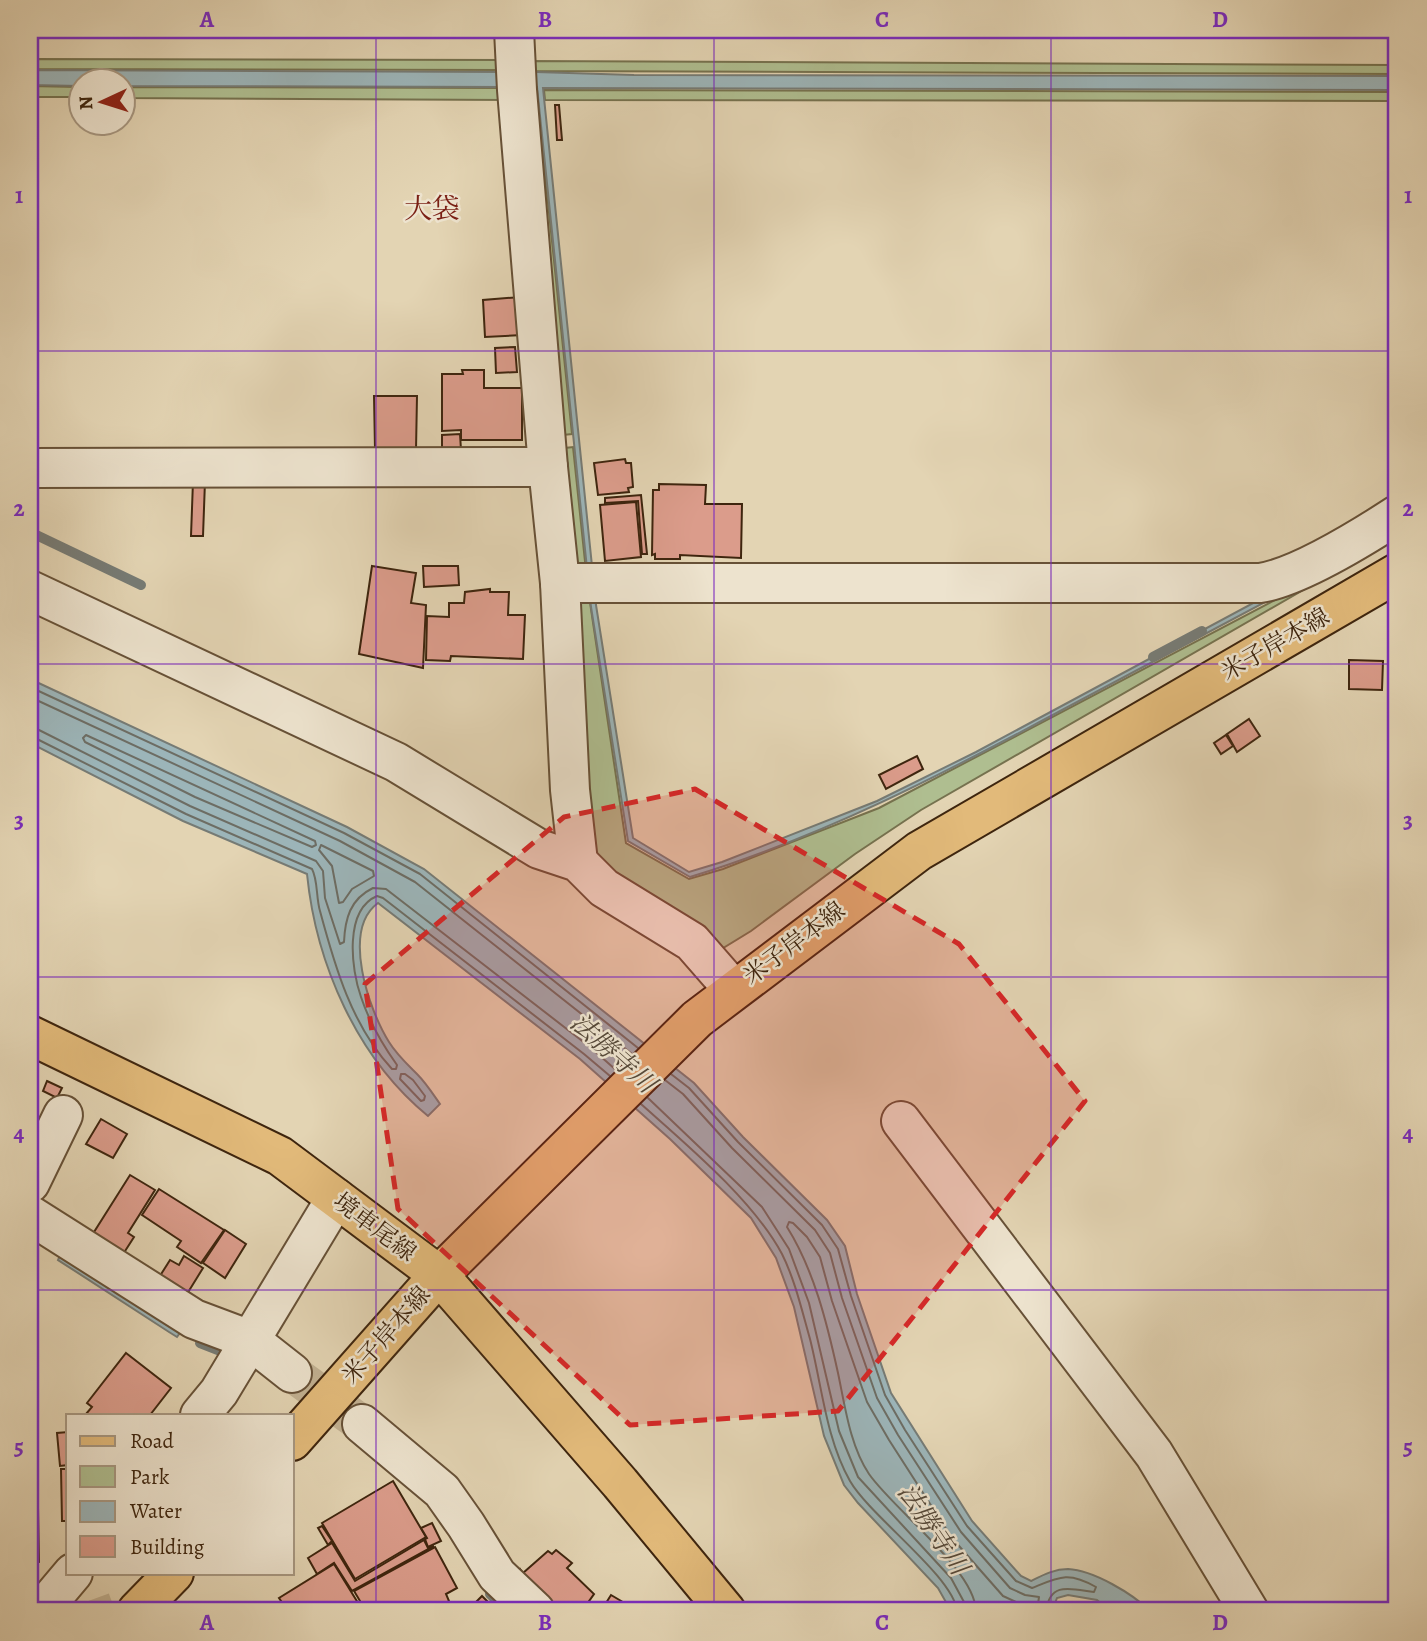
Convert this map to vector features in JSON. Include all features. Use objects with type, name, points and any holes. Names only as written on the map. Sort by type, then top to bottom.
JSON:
[{"type":"main road","name":"米子岸本線","points":[[294,1439],[474,1238],[697,1019],[733,989],[919,851],[1397,573]]},
{"type":"main road","name":"境車尾線","points":[[30,1035],[280,1156],[439,1275],[611,1472],[726,1611]]},
{"type":"main road","points":[[137,1611],[173,1574]]},
{"type":"street","points":[[515,61],[548,467],[580,583],[570,790],[578,862]]},
{"type":"street","points":[[30,468],[548,467]]},
{"type":"street","points":[[580,583],[1260,583],[1284,577],[1373,531],[1397,515]]},
{"type":"street","points":[[30,590],[396,762],[539,849],[578,862],[604,888],[692,942],[733,989]]},
{"type":"street","points":[[30,1183],[63,1115]]},
{"type":"street","points":[[901,1121],[1154,1454],[1249,1611]]},
{"type":"street","points":[[202,1414],[219,1392],[336,1198]]},
{"type":"street","points":[[30,1215],[194,1319],[250,1340],[292,1373]]},
{"type":"street","points":[[362,1424],[442,1491],[467,1525],[497,1575],[535,1611]]},
{"type":"street","points":[[41,1611],[82,1582]]},
{"type":"highlighted area","points":[[695,789],[959,944],[1085,1101],[838,1411],[630,1425],[398,1209],[365,984],[564,817]]},
{"type":"green space","points":[[30,59],[507,60],[507,70],[136,69],[136,66],[30,69]]},
{"type":"green space","points":[[525,61],[1397,65],[1397,74],[523,71]]},
{"type":"green space","points":[[30,86],[66,87],[66,97],[30,97]]},
{"type":"green space","points":[[136,87],[508,88],[509,100],[136,98]]},
{"type":"green space","points":[[536,87],[572,434],[563,435]]},
{"type":"green space","points":[[544,90],[1397,92],[1397,101],[545,100]]},
{"type":"green space","points":[[573,447],[586,571],[571,560],[565,448]]},
{"type":"green space","points":[[1397,536],[921,810],[855,854],[751,931],[715,953],[591,860],[574,600],[588,589],[626,843],[689,879],[723,869],[879,808]]},
{"type":"water","points":[[30,70],[66,70],[66,86],[30,85]]},
{"type":"water","points":[[136,70],[634,75],[1397,76],[1397,90],[543,88],[596,605],[633,838],[689,872],[722,862],[877,801],[976,752],[1268,595],[1271,599],[973,757],[881,802],[787,843],[690,877],[628,841],[591,607],[537,87],[136,86]]},
{"type":"water","name":"法勝寺川","points":[[30,679],[347,827],[424,869],[694,1083],[743,1137],[827,1220],[845,1246],[857,1294],[891,1393],[972,1521],[1021,1576],[1031,1581],[1058,1570],[1078,1570],[1112,1584],[1134,1597],[1150,1611],[1109,1611],[1097,1600],[1068,1595],[1057,1598],[1052,1611],[951,1611],[938,1588],[844,1485],[824,1436],[794,1307],[776,1258],[751,1218],[670,1139],[580,1059],[378,903],[367,915],[361,932],[362,971],[374,1011],[389,1042],[440,1104],[428,1116],[403,1093],[380,1066],[344,1007],[320,942],[307,874],[183,821],[30,743]]},
{"type":"water","points":[[61,1253],[182,1330],[177,1337],[169,1332],[58,1260]]},
{"type":"building","points":[[555,105],[559,105],[562,140],[557,140]]},
{"type":"building","points":[[521,297],[522,335],[485,337],[483,300]]},
{"type":"building","points":[[515,347],[517,372],[496,373],[495,348]]},
{"type":"building","points":[[462,370],[484,370],[484,388],[522,388],[522,440],[461,440],[461,430],[442,431],[442,374],[463,374]]},
{"type":"building","points":[[374,396],[417,396],[416,450],[375,449]]},
{"type":"building","points":[[460,434],[461,450],[442,450],[442,435]]},
{"type":"building","points":[[625,459],[626,463],[631,463],[633,487],[628,488],[629,492],[598,495],[594,463]]},
{"type":"building","points":[[193,481],[205,481],[203,536],[191,536]]},
{"type":"building","points":[[659,484],[706,485],[705,504],[742,504],[741,558],[680,555],[680,559],[655,559],[655,554],[652,555],[653,490],[659,490]]},
{"type":"building","points":[[641,495],[647,554],[642,554],[638,501],[605,503],[605,498]]},
{"type":"building","points":[[636,502],[641,557],[605,561],[600,505]]},
{"type":"building","points":[[372,566],[416,573],[411,603],[426,605],[423,668],[359,654]]},
{"type":"building","points":[[423,566],[458,566],[459,585],[424,587]]},
{"type":"building","points":[[490,589],[490,592],[509,592],[508,615],[525,615],[523,659],[451,656],[450,661],[426,660],[427,616],[449,617],[449,603],[464,603],[465,592]]},
{"type":"building","points":[[1349,660],[1383,661],[1382,690],[1349,689]]},
{"type":"building","points":[[1391,686],[1397,686],[1397,740],[1391,740]]},
{"type":"building","points":[[1249,719],[1260,736],[1237,752],[1227,734]]},
{"type":"building","points":[[1226,735],[1233,746],[1221,754],[1214,743]]},
{"type":"building","points":[[1397,741],[1397,760],[1395,760]]},
{"type":"building","points":[[917,756],[923,769],[886,789],[879,775]]},
{"type":"building","points":[[47,1081],[62,1088],[57,1098],[43,1091]]},
{"type":"building","points":[[101,1119],[127,1134],[113,1158],[86,1144]]},
{"type":"building","points":[[130,1175],[155,1190],[128,1233],[134,1237],[120,1259],[89,1240]]},
{"type":"building","points":[[159,1189],[224,1230],[201,1263],[177,1247],[181,1241],[142,1215]]},
{"type":"building","points":[[225,1230],[246,1244],[225,1278],[203,1263]]},
{"type":"building","points":[[184,1256],[203,1268],[187,1294],[158,1279],[170,1260],[179,1265]]},
{"type":"building","points":[[126,1353],[171,1388],[151,1414],[86,1414],[92,1407],[87,1403]]},
{"type":"building","points":[[66,1432],[66,1465],[60,1466],[57,1433]]},
{"type":"building","points":[[61,1469],[66,1469],[66,1521],[62,1521]]},
{"type":"building","points":[[393,1481],[426,1537],[355,1579],[322,1523]]},
{"type":"building","points":[[30,1508],[38,1508],[39,1562],[35,1563],[36,1584],[33,1585],[30,1585]]},
{"type":"building","points":[[432,1523],[441,1541],[428,1547],[427,1538],[421,1528]]},
{"type":"building","points":[[322,1526],[332,1541],[328,1545],[318,1528]]},
{"type":"building","points":[[424,1540],[428,1548],[434,1546],[352,1591],[334,1563],[317,1574],[308,1558],[332,1543],[355,1581]]},
{"type":"building","points":[[435,1547],[457,1588],[446,1594],[449,1601],[432,1611],[366,1611],[354,1591]]},
{"type":"building","points":[[556,1550],[572,1563],[567,1568],[594,1594],[582,1611],[555,1611],[515,1574],[520,1569],[523,1573],[548,1551],[552,1554]]},
{"type":"building","points":[[334,1564],[363,1611],[288,1611],[279,1598]]},
{"type":"building","points":[[611,1595],[638,1611],[601,1611]]},
{"type":"building","points":[[482,1596],[497,1611],[479,1611],[473,1605]]},
{"type":"waterway","points":[[30,532],[141,585]]},
{"type":"waterway","points":[[1153,657],[1202,631]]},
{"type":"waterway","points":[[200,1343],[223,1352]]},
{"type":"waterway","points":[[490,1594],[507,1611]]},
{"type":"tunnel","points":[[292,1373],[362,1424]]},
{"type":"tunnel","points":[[91,1600],[95,1611]]},
{"type":"district","name":"大袋","points":[[432,209]]}]
